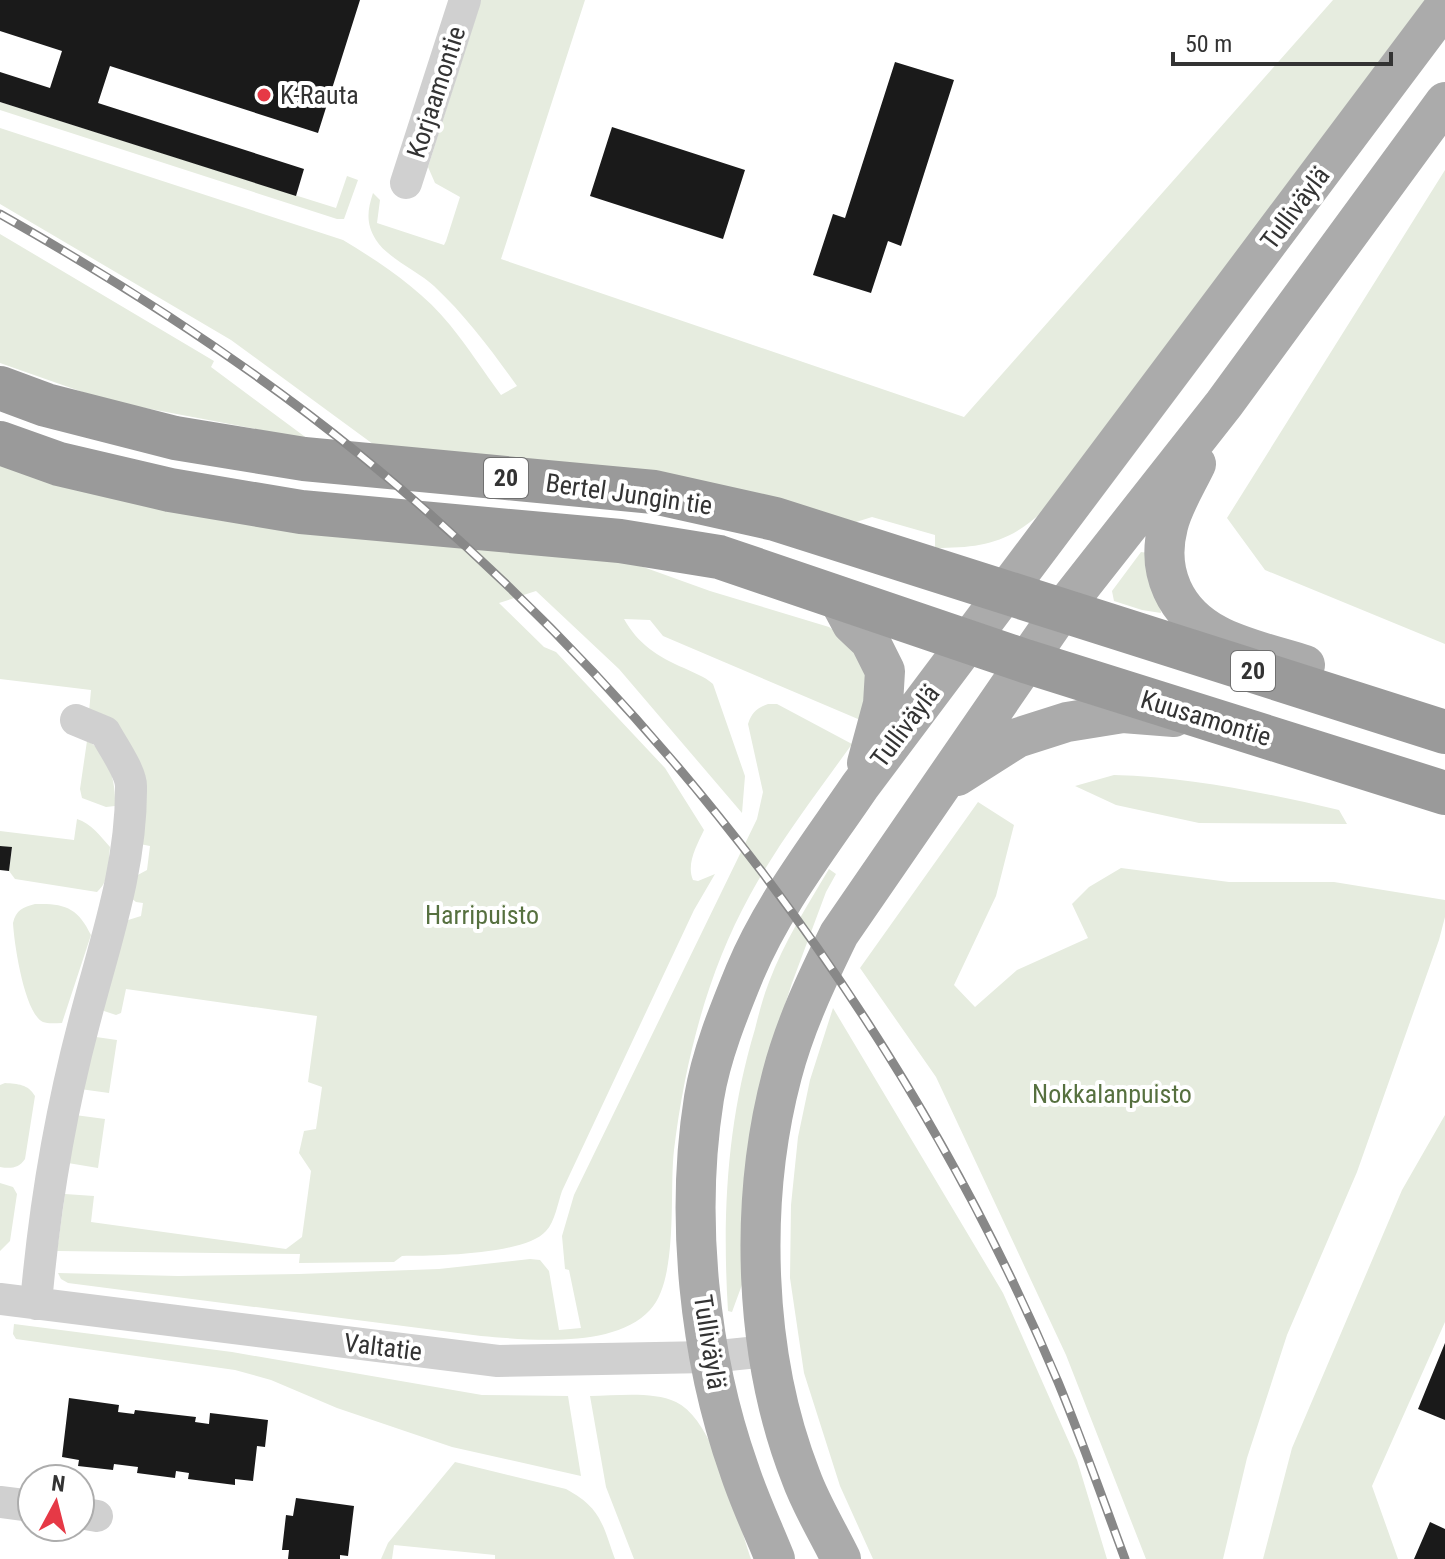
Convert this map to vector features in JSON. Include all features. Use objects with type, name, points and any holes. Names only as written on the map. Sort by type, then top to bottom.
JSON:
[{"type":"highway","name":"Bertel Jungin tie","points":[[0,388],[46,405],[175,438],[290,456],[654,492],[775,519],[1062,610]]},
{"type":"highway","name":"Bertel Jungin tie","points":[[0,443],[59,464],[170,490],[301,512],[620,541],[719,557],[969,641]]},
{"type":"highway","name":"20","points":[[1062,610],[1445,732]]},
{"type":"highway","name":"Kuusamontie","points":[[969,641],[1445,793]]},
{"type":"main road","name":"Tulliväylä","points":[[775,1559],[738,1468],[709,1357],[698,1257],[697,1156],[705,1096],[720,1039],[746,969],[776,913],[860,786],[1445,6]]},
{"type":"main road","name":"Tulliväylä","points":[[841,1559],[801,1477],[771,1377],[762,1275],[762,1199],[769,1137],[783,1073],[811,990],[839,934],[1025,661],[1224,404],[1445,102]]},
{"type":"main road","points":[[1224,404],[1168,525],[1165,555],[1169,586],[1194,620],[1218,636],[1378,690],[1445,723]]},
{"type":"main road","points":[[837,596],[852,624],[870,641],[885,671],[883,704],[860,786]]},
{"type":"main road","points":[[943,785],[1017,738],[1067,722],[1123,713],[1215,721]]},
{"type":"street","name":"Korjaamontie","points":[[406,183],[465,0]]},
{"type":"street","points":[[36,1304],[51,1178],[75,1062],[116,910],[131,782],[105,732],[76,720]]},
{"type":"street","name":"Valtatie","points":[[0,1299],[498,1361],[709,1357],[767,1351]]},
{"type":"green space","points":[[481,0],[585,0],[501,259],[964,417],[1333,0],[1426,0],[1044,510],[1007,537],[981,545],[935,548],[935,535],[872,517],[853,523],[377,447],[231,340],[0,204],[0,128],[343,240],[427,300],[457,333],[501,395],[517,386],[498,360],[446,297],[381,246],[370,228],[368,217],[373,193],[380,200],[377,223],[444,245],[460,197],[435,183],[428,167]]},
{"type":"green space","points":[[0,102],[336,208],[347,176],[358,180],[344,219],[337,219],[0,110]]},
{"type":"green space","points":[[1445,170],[1445,644],[1265,570],[1227,518]]},
{"type":"green space","points":[[0,234],[214,361],[211,367],[308,439],[108,401],[0,363]]},
{"type":"green space","name":"Harripuisto","points":[[0,461],[621,559],[710,591],[829,627],[848,641],[869,669],[865,722],[663,636],[650,620],[624,619],[650,649],[713,684],[745,776],[742,813],[619,669],[536,591],[499,603],[544,647],[556,652],[665,768],[704,830],[692,861],[693,880],[715,874],[694,910],[562,1191],[552,1222],[535,1239],[500,1249],[402,1256],[394,1262],[299,1263],[300,1254],[57,1251],[65,1194],[94,1196],[91,1222],[286,1249],[302,1237],[311,1171],[299,1153],[304,1131],[316,1129],[322,1087],[308,1082],[317,1016],[126,989],[121,1013],[116,1015],[104,1011],[101,1006],[125,921],[141,916],[143,903],[131,898],[134,877],[147,870],[150,846],[135,843],[141,779],[89,712],[91,690],[0,679]]},
{"type":"green space","points":[[1141,552],[1148,553],[1148,579],[1161,613],[1114,601],[1112,591]]},
{"type":"green space","points":[[768,704],[777,704],[852,744],[761,875],[735,925],[710,986],[684,1084],[674,1150],[669,1257],[659,1296],[650,1310],[615,1331],[594,1336],[523,1339],[68,1283],[61,1279],[58,1273],[178,1276],[299,1274],[439,1269],[530,1259],[540,1260],[549,1271],[559,1330],[581,1328],[569,1270],[565,1269],[562,1236],[574,1195],[757,819],[763,792],[748,724],[755,711]]},
{"type":"green space","points":[[87,741],[101,752],[110,769],[115,806],[106,807],[82,798],[80,789]]},
{"type":"green space","points":[[1114,775],[1200,782],[1283,798],[1339,810],[1347,824],[1199,823],[1116,805],[1075,786]]},
{"type":"green space","name":"Nokkalanpuisto","points":[[978,802],[1014,825],[996,896],[954,985],[975,1007],[1017,970],[1088,938],[1072,904],[1089,887],[1121,868],[1229,882],[1334,882],[1445,900],[1445,917],[1439,940],[1357,1172],[1287,1335],[1247,1458],[1223,1559],[1146,1559],[1066,1355],[936,1077],[860,968]]},
{"type":"green space","points":[[77,819],[91,827],[110,847],[106,877],[97,892],[15,879],[9,871],[12,848],[0,846],[0,831],[74,840]]},
{"type":"green space","points":[[829,869],[836,874],[826,892],[792,983],[764,1070],[750,1134],[744,1199],[743,1282],[732,1312],[728,1311],[726,1239],[729,1168],[738,1099],[763,999],[775,967]]},
{"type":"green space","points":[[35,904],[69,909],[81,919],[91,935],[62,1023],[45,1023],[36,1016],[21,976],[13,923],[21,910]]},
{"type":"green space","points":[[833,1008],[1003,1293],[1077,1460],[1107,1559],[873,1559],[840,1486],[804,1373],[790,1278],[791,1205],[798,1137],[810,1080]]},
{"type":"green space","points":[[96,1037],[117,1040],[109,1093],[80,1089]]},
{"type":"green space","points":[[0,1085],[26,1087],[35,1096],[25,1159],[11,1168],[0,1167]]},
{"type":"green space","points":[[75,1115],[105,1119],[98,1168],[68,1163]]},
{"type":"green space","points":[[1445,1115],[1445,1322],[1372,1486],[1398,1559],[1263,1559],[1292,1448],[1402,1190]]},
{"type":"green space","points":[[0,1183],[13,1187],[17,1194],[10,1241],[0,1251]]},
{"type":"green space","points":[[14,1324],[232,1352],[482,1395],[568,1396],[581,1476],[452,1447],[337,1408],[271,1380],[235,1370],[16,1339]]},
{"type":"green space","points":[[590,1396],[656,1396],[676,1402],[690,1412],[702,1428],[723,1472],[751,1559],[634,1559],[606,1487]]},
{"type":"green space","points":[[455,1462],[566,1489],[578,1496],[599,1518],[615,1559],[495,1559],[495,1555],[394,1545],[392,1559],[381,1559],[388,1543]]},
{"type":"building","name":"K-Rauta","points":[[0,0],[360,0],[318,133],[110,66],[98,103],[304,169],[296,196],[0,102],[0,72],[50,88],[62,51],[0,31]]},
{"type":"building","points":[[895,62],[954,80],[901,246],[888,241],[871,293],[813,275],[833,214],[845,218]]},
{"type":"building","points":[[612,127],[745,170],[723,239],[590,196]]},
{"type":"building","points":[[0,846],[12,847],[9,871],[0,870]]},
{"type":"building","points":[[1445,1343],[1445,1420],[1418,1409]]},
{"type":"building","points":[[69,1398],[119,1405],[118,1412],[134,1414],[135,1410],[196,1417],[195,1422],[209,1424],[210,1413],[268,1420],[265,1447],[257,1446],[253,1481],[235,1479],[235,1485],[188,1479],[189,1473],[176,1471],[175,1478],[137,1473],[138,1467],[114,1464],[113,1470],[96,1468],[96,1463],[78,1463],[79,1460],[62,1457]]},
{"type":"building","points":[[296,1498],[354,1506],[348,1556],[340,1555],[340,1559],[288,1559],[289,1550],[282,1550],[286,1515],[293,1516]]},
{"type":"building","points":[[1430,1522],[1445,1529],[1445,1559],[1414,1559]]},
{"type":"railway","points":[[0,214],[184,326],[317,420],[359,454],[469,550],[574,652],[673,761],[765,876],[850,996],[927,1120],[997,1249],[1058,1382],[1125,1559]]},
{"type":"place","name":"K-Rauta","points":[[264,95]]}]
